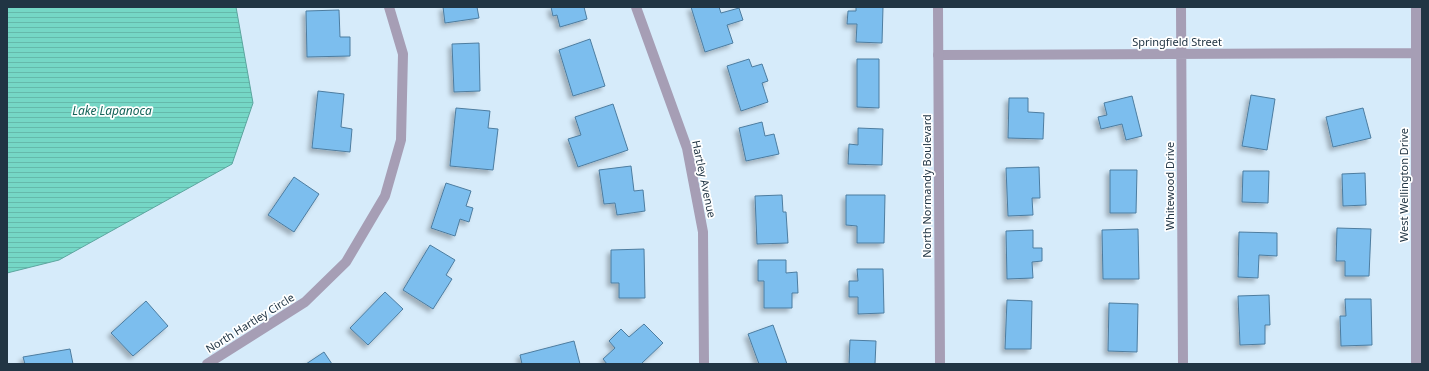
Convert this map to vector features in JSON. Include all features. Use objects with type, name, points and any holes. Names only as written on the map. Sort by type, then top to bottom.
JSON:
[{"type":"street","name":"North Hartley Circle","points":[[207,364],[305,302],[346,262],[385,196],[400,140],[403,54],[389,7]]},
{"type":"street","name":"Hartley Avenue","points":[[636,7],[687,148],[704,232],[704,364]]},
{"type":"street","name":"North Normandy Boulevard","points":[[938,7],[940,364]]},
{"type":"street","name":"Whitewood Drive","points":[[1181,7],[1183,364]]},
{"type":"street","name":"West Wellington Drive","points":[[1416,7],[1416,364]]},
{"type":"street","name":"Springfield Street","points":[[938,55],[1417,53]]},
{"type":"water","name":"Lake Lapanoca","points":[[7,7],[236,7],[253,103],[232,164],[59,260],[7,273]]},
{"type":"building","points":[[443,7],[477,7],[479,18],[445,23]]},
{"type":"building","points":[[551,7],[584,7],[587,19],[560,27],[557,15],[553,16]]},
{"type":"building","points":[[691,7],[719,7],[721,13],[739,8],[743,20],[727,25],[733,43],[705,52]]},
{"type":"building","points":[[856,7],[883,7],[882,43],[856,42],[857,24],[847,24],[848,11],[856,11]]},
{"type":"building","points":[[339,10],[340,37],[350,37],[350,56],[307,57],[306,11]]},
{"type":"building","points":[[590,39],[605,86],[573,96],[559,50]]},
{"type":"building","points":[[479,43],[480,91],[454,92],[452,44]]},
{"type":"building","points":[[749,59],[752,67],[762,64],[768,81],[762,83],[768,102],[741,111],[727,66]]},
{"type":"building","points":[[857,59],[879,59],[879,108],[857,107]]},
{"type":"building","points":[[318,91],[344,94],[341,127],[352,129],[350,152],[312,148]]},
{"type":"building","points":[[1251,95],[1275,99],[1267,150],[1242,146]]},
{"type":"building","points":[[1132,96],[1142,136],[1126,140],[1122,124],[1101,129],[1098,117],[1107,115],[1104,103]]},
{"type":"building","points":[[1009,98],[1028,98],[1028,112],[1044,113],[1043,139],[1008,138]]},
{"type":"building","points":[[613,104],[628,150],[578,167],[568,139],[581,135],[575,117]]},
{"type":"building","points":[[456,108],[490,111],[488,128],[498,129],[493,170],[450,166]]},
{"type":"building","points":[[1363,108],[1371,138],[1333,147],[1326,117]]},
{"type":"building","points":[[762,122],[765,136],[774,134],[779,154],[746,161],[739,128]]},
{"type":"building","points":[[858,128],[883,129],[882,165],[848,164],[849,144],[858,145]]},
{"type":"building","points":[[631,166],[634,191],[643,190],[645,211],[617,215],[615,203],[604,204],[599,170]]},
{"type":"building","points":[[1039,167],[1040,198],[1032,198],[1033,215],[1008,216],[1006,168]]},
{"type":"building","points":[[1110,170],[1137,170],[1136,213],[1110,213]]},
{"type":"building","points":[[1243,171],[1269,171],[1268,203],[1242,202]]},
{"type":"building","points":[[1365,173],[1366,205],[1343,206],[1342,174]]},
{"type":"building","points":[[294,177],[319,194],[294,232],[268,215]]},
{"type":"building","points":[[446,183],[471,191],[466,206],[473,208],[469,222],[460,219],[455,236],[431,228]]},
{"type":"building","points":[[782,195],[783,212],[786,212],[788,243],[757,244],[755,196]]},
{"type":"building","points":[[846,195],[885,195],[884,243],[857,243],[857,226],[846,225]]},
{"type":"building","points":[[1337,228],[1371,229],[1369,276],[1345,276],[1345,261],[1336,261]]},
{"type":"building","points":[[1138,229],[1139,279],[1103,279],[1102,230]]},
{"type":"building","points":[[1033,230],[1033,248],[1042,248],[1042,261],[1032,262],[1033,278],[1007,279],[1006,231]]},
{"type":"building","points":[[1239,232],[1277,233],[1277,256],[1259,255],[1258,278],[1238,277]]},
{"type":"building","points":[[430,245],[455,260],[446,275],[452,279],[433,309],[403,290]]},
{"type":"building","points":[[644,249],[645,298],[619,298],[619,283],[611,283],[611,250]]},
{"type":"building","points":[[758,260],[786,260],[786,273],[797,272],[798,293],[792,293],[792,308],[764,308],[764,281],[758,281]]},
{"type":"building","points":[[857,269],[883,269],[884,313],[858,314],[858,297],[849,297],[849,281],[858,281]]},
{"type":"building","points":[[385,292],[403,309],[368,345],[350,328]]},
{"type":"building","points":[[1269,295],[1270,325],[1265,325],[1265,344],[1240,345],[1238,296]]},
{"type":"building","points":[[1345,299],[1371,299],[1372,345],[1341,346],[1340,316],[1346,316]]},
{"type":"building","points":[[1007,300],[1032,301],[1031,349],[1005,349]]},
{"type":"building","points":[[146,301],[168,326],[133,356],[111,333]]},
{"type":"building","points":[[1109,303],[1138,304],[1137,352],[1108,351]]},
{"type":"building","points":[[644,324],[663,343],[641,364],[607,364],[603,359],[615,348],[609,341],[621,329],[629,337]]},
{"type":"building","points":[[773,325],[787,364],[759,364],[748,334]]},
{"type":"building","points":[[850,340],[876,341],[875,364],[849,364]]},
{"type":"building","points":[[574,341],[580,364],[522,364],[520,355]]},
{"type":"building","points":[[70,349],[73,364],[25,364],[23,357]]},
{"type":"building","points":[[324,352],[332,364],[306,364]]}]
